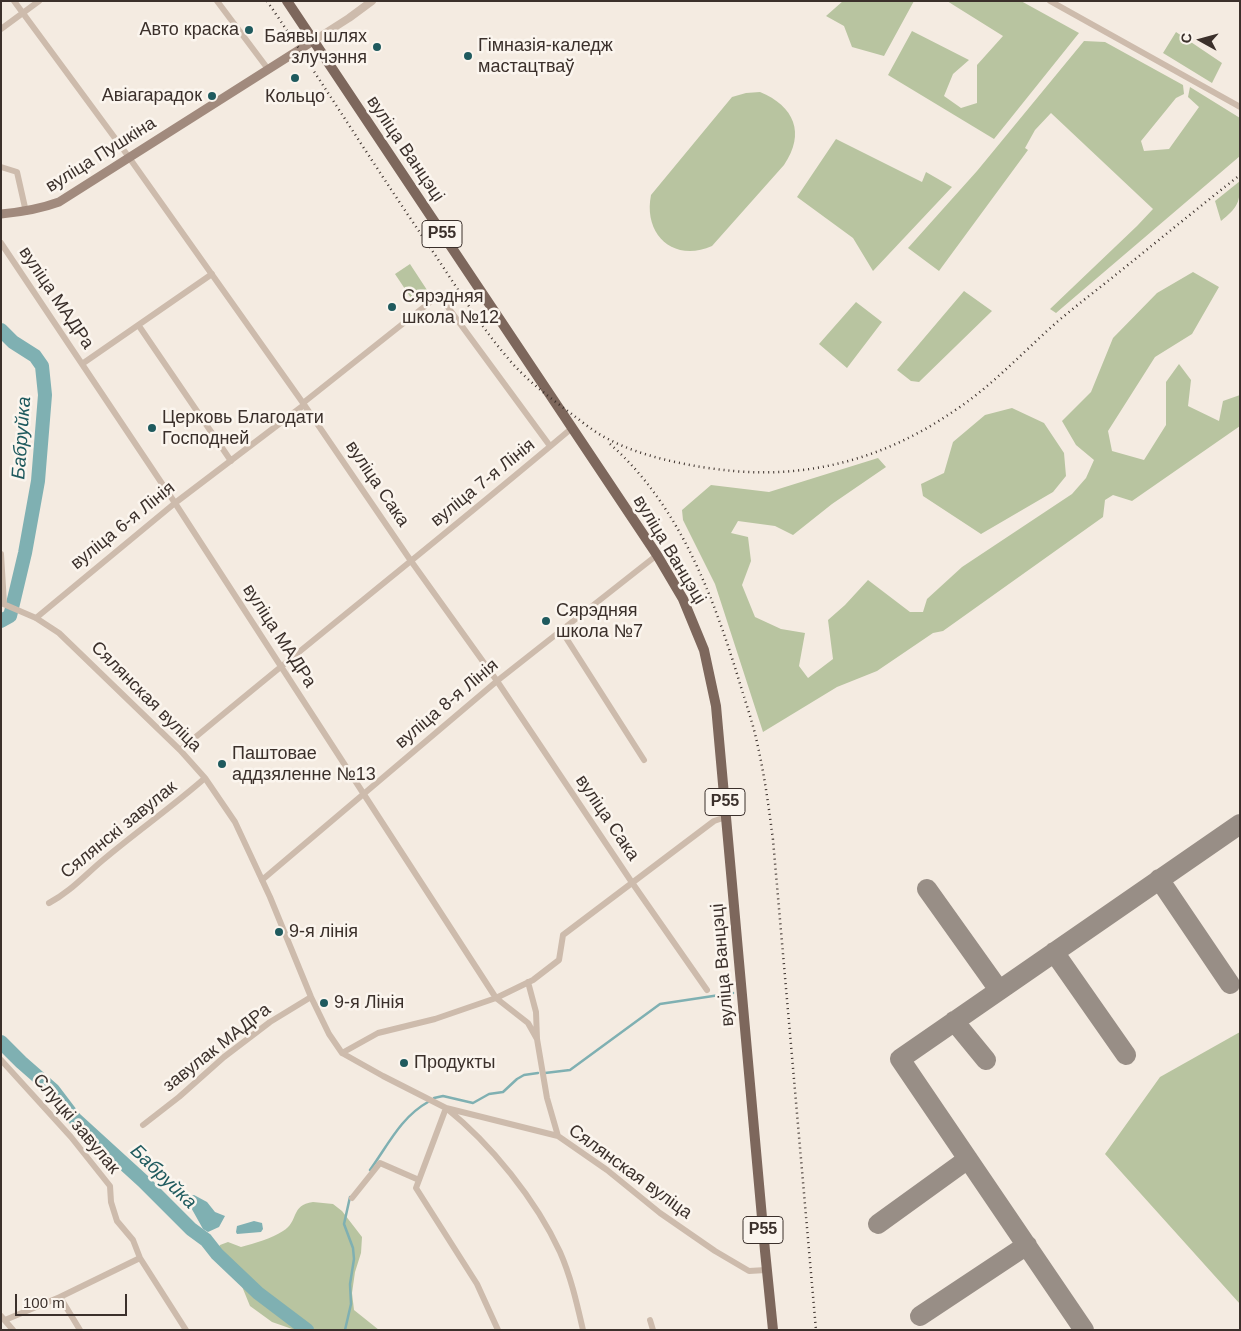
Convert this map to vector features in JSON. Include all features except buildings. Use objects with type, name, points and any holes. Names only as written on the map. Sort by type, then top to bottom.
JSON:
[{"type":"main road","name":"вуліца Ванцэці","points":[[287,1],[657,555],[683,599],[704,650],[716,706],[766,1270],[773,1330]]},
{"type":"main road","name":"вуліца Пушкіна","points":[[1,214],[26,212],[59,202],[313,41]]},
{"type":"street","name":"вуліца Сака","points":[[14,1],[212,274],[411,561],[497,681],[633,884],[707,990]]},
{"type":"street","points":[[1,29],[39,1]]},
{"type":"street","points":[[217,1],[268,70]]},
{"type":"street","points":[[313,41],[372,1]]},
{"type":"street","points":[[1050,1],[1240,107]]},
{"type":"street","points":[[1,168],[17,172],[26,212]]},
{"type":"street","name":"вуліца МАДРа","points":[[1,243],[175,503],[496,998],[528,1023],[538,1039]]},
{"type":"street","points":[[82,364],[212,274]]},
{"type":"street","name":"вуліца 6-я Лінія","points":[[36,618],[175,503],[439,295],[550,446]]},
{"type":"street","points":[[138,326],[186,392],[231,460]]},
{"type":"street","name":"вуліца 7-я Лінія","points":[[180,750],[572,428]]},
{"type":"street","points":[[1,554],[3,603]]},
{"type":"street","name":"вуліца 8-я Лінія","points":[[262,880],[497,681],[657,555]]},
{"type":"street","name":"Сялянская вуліца","points":[[3,603],[36,618],[59,633],[180,750],[205,778],[235,822],[262,880],[311,997],[329,1034],[342,1053],[446,1108],[558,1136],[607,1170],[660,1213],[715,1252],[749,1272],[766,1270]]},
{"type":"street","points":[[561,630],[644,760]]},
{"type":"street","name":"Сялянскі завулак","points":[[49,903],[62,896],[103,860],[205,778]]},
{"type":"street","points":[[342,1053],[378,1034],[435,1019],[496,998],[528,982],[559,960],[563,935],[633,884],[714,820],[726,817]]},
{"type":"street","name":"вуліца МАДРа","points":[[528,982],[536,1012],[546,1098],[558,1136]]},
{"type":"street","name":"завулак МАДРа","points":[[143,1125],[179,1097],[224,1057],[270,1022],[311,997]]},
{"type":"street","name":"Слуцкі завулак","points":[[1,1060],[71,1137],[110,1186],[111,1202],[117,1221],[133,1240],[140,1258],[186,1330]]},
{"type":"street","points":[[498,1330],[477,1284],[416,1188],[446,1108],[468,1126],[502,1163],[536,1209],[560,1252],[574,1291],[584,1330]]},
{"type":"street","points":[[352,1198],[380,1163],[419,1180]]},
{"type":"street","points":[[14,1330],[3,1318],[60,1297],[140,1258]]},
{"type":"street","points":[[60,1297],[80,1330]]},
{"type":"street","points":[[650,1320],[653,1330]]},
{"type":"green space","points":[[843,1],[914,1],[884,56],[852,47],[844,26],[826,16]]},
{"type":"green space","points":[[947,1],[1021,1],[1079,33],[994,139],[888,75],[912,31],[969,60],[953,74],[944,96],[961,108],[977,103],[977,65],[1003,36]]},
{"type":"green space","points":[[1176,32],[1222,63],[1212,83],[1163,53]]},
{"type":"green space","points":[[1084,41],[1105,42],[1183,85],[1184,94],[1176,98],[1141,141],[1144,151],[1169,149],[1199,107],[1188,97],[1190,87],[1240,118],[1240,156],[1056,313],[1050,309],[1153,209],[1051,113],[1035,130],[1025,148],[1028,150],[939,271],[908,248],[977,171]]},
{"type":"green space","points":[[760,92],[781,105],[793,122],[795,132],[791,153],[784,165],[712,246],[685,251],[674,248],[664,242],[652,222],[650,209],[651,195],[732,97]]},
{"type":"green space","points":[[836,139],[922,182],[926,172],[952,187],[873,271],[853,238],[797,197]]},
{"type":"green space","points":[[1240,181],[1237,204],[1221,221],[1215,201]]},
{"type":"green space","points":[[410,264],[427,290],[413,301],[395,274]]},
{"type":"green space","points":[[1193,272],[1219,287],[1192,334],[1155,357],[1108,431],[1112,451],[1144,460],[1166,425],[1166,382],[1179,364],[1191,380],[1188,406],[1219,421],[1223,401],[1240,395],[1240,426],[1132,501],[1113,495],[1105,500],[1103,517],[943,631],[933,633],[877,671],[837,687],[763,732],[715,584],[683,520],[682,510],[711,485],[769,492],[878,458],[886,467],[832,504],[793,535],[775,526],[738,521],[731,533],[748,537],[751,561],[742,585],[755,617],[781,629],[805,633],[799,666],[808,678],[833,659],[828,620],[868,580],[910,612],[923,612],[927,599],[962,567],[1072,494],[1086,478],[1094,460],[1076,445],[1062,421],[1091,392],[1113,338],[1157,293]]},
{"type":"green space","points":[[964,291],[992,311],[919,382],[911,381],[897,370]]},
{"type":"green space","points":[[856,302],[882,322],[847,368],[819,344]]},
{"type":"green space","points":[[1012,408],[1044,423],[1064,453],[1066,476],[1053,492],[981,534],[923,496],[921,484],[944,473],[953,442],[985,415]]},
{"type":"green space","points":[[1240,1032],[1240,1304],[1105,1154],[1160,1077]]},
{"type":"green space","points":[[313,1202],[333,1204],[342,1211],[362,1237],[361,1253],[355,1272],[352,1293],[354,1310],[379,1330],[295,1330],[272,1322],[250,1306],[241,1284],[214,1256],[220,1245],[228,1242],[241,1247],[278,1234],[288,1227],[301,1207]]},
{"type":"water","points":[[194,1195],[207,1202],[215,1212],[225,1216],[219,1227],[208,1232],[203,1229],[189,1204],[191,1196]]},
{"type":"water","points":[[254,1221],[262,1223],[263,1229],[261,1232],[237,1234],[237,1226]]},
{"type":"waterway","name":"Бабруйка","points":[[1,330],[13,342],[35,356],[42,366],[45,395],[38,481],[25,553],[10,616],[1,621]]},
{"type":"waterway","points":[[545,1073],[570,1070],[660,1004],[733,993]]},
{"type":"waterway","name":"Бабруйка","points":[[1,1042],[53,1090],[75,1119],[143,1181],[191,1229],[206,1240],[217,1254],[258,1293],[307,1330]]},
{"type":"waterway","points":[[434,1098],[443,1096],[473,1103],[489,1094],[503,1092],[524,1075],[538,1073]]},
{"type":"waterway","points":[[370,1170],[389,1141],[410,1115],[428,1102]]},
{"type":"waterway","points":[[345,1330],[351,1304],[350,1284],[354,1259],[353,1248],[344,1224],[350,1197]]},
{"type":"taxiway","points":[[1084,1330],[900,1059],[1240,824]]},
{"type":"taxiway","points":[[1159,879],[1230,984]]},
{"type":"taxiway","points":[[927,889],[999,990]]},
{"type":"taxiway","points":[[1054,952],[1126,1055]]},
{"type":"taxiway","points":[[954,1021],[986,1060]]},
{"type":"taxiway","points":[[878,1224],[968,1159]]},
{"type":"taxiway","points":[[920,1316],[1027,1245]]},
{"type":"railway","points":[[267,1],[464,300],[514,365],[542,391],[602,436],[622,446],[685,464],[733,471],[792,471],[849,461],[903,441],[954,411],[981,391],[1044,333],[1240,175]]},
{"type":"railway","points":[[610,444],[634,467],[654,493],[673,521],[689,550],[716,611],[756,738],[765,782],[773,840],[816,1330]]},
{"type":"place","name":"Авто краска","points":[[249,30]]},
{"type":"place","name":"Баявы шлях злучэння","points":[[377,47]]},
{"type":"place","name":"Гімназія-каледж мастацтваў","points":[[468,56]]},
{"type":"place","name":"Кольцо","points":[[295,78]]},
{"type":"place","name":"Авіагарадок","points":[[212,96]]},
{"type":"place","name":"Сярэдняя школа №12","points":[[392,307]]},
{"type":"place","name":"Церковь Благодати Господней","points":[[152,428]]},
{"type":"place","name":"Сярэдняя школа №7","points":[[546,621]]},
{"type":"place","name":"Паштовае аддзяленне №13","points":[[222,764]]},
{"type":"place","name":"9-я лінія","points":[[279,932]]},
{"type":"place","name":"9-я Лінія","points":[[324,1003]]},
{"type":"place","name":"Продукты","points":[[404,1063]]}]
